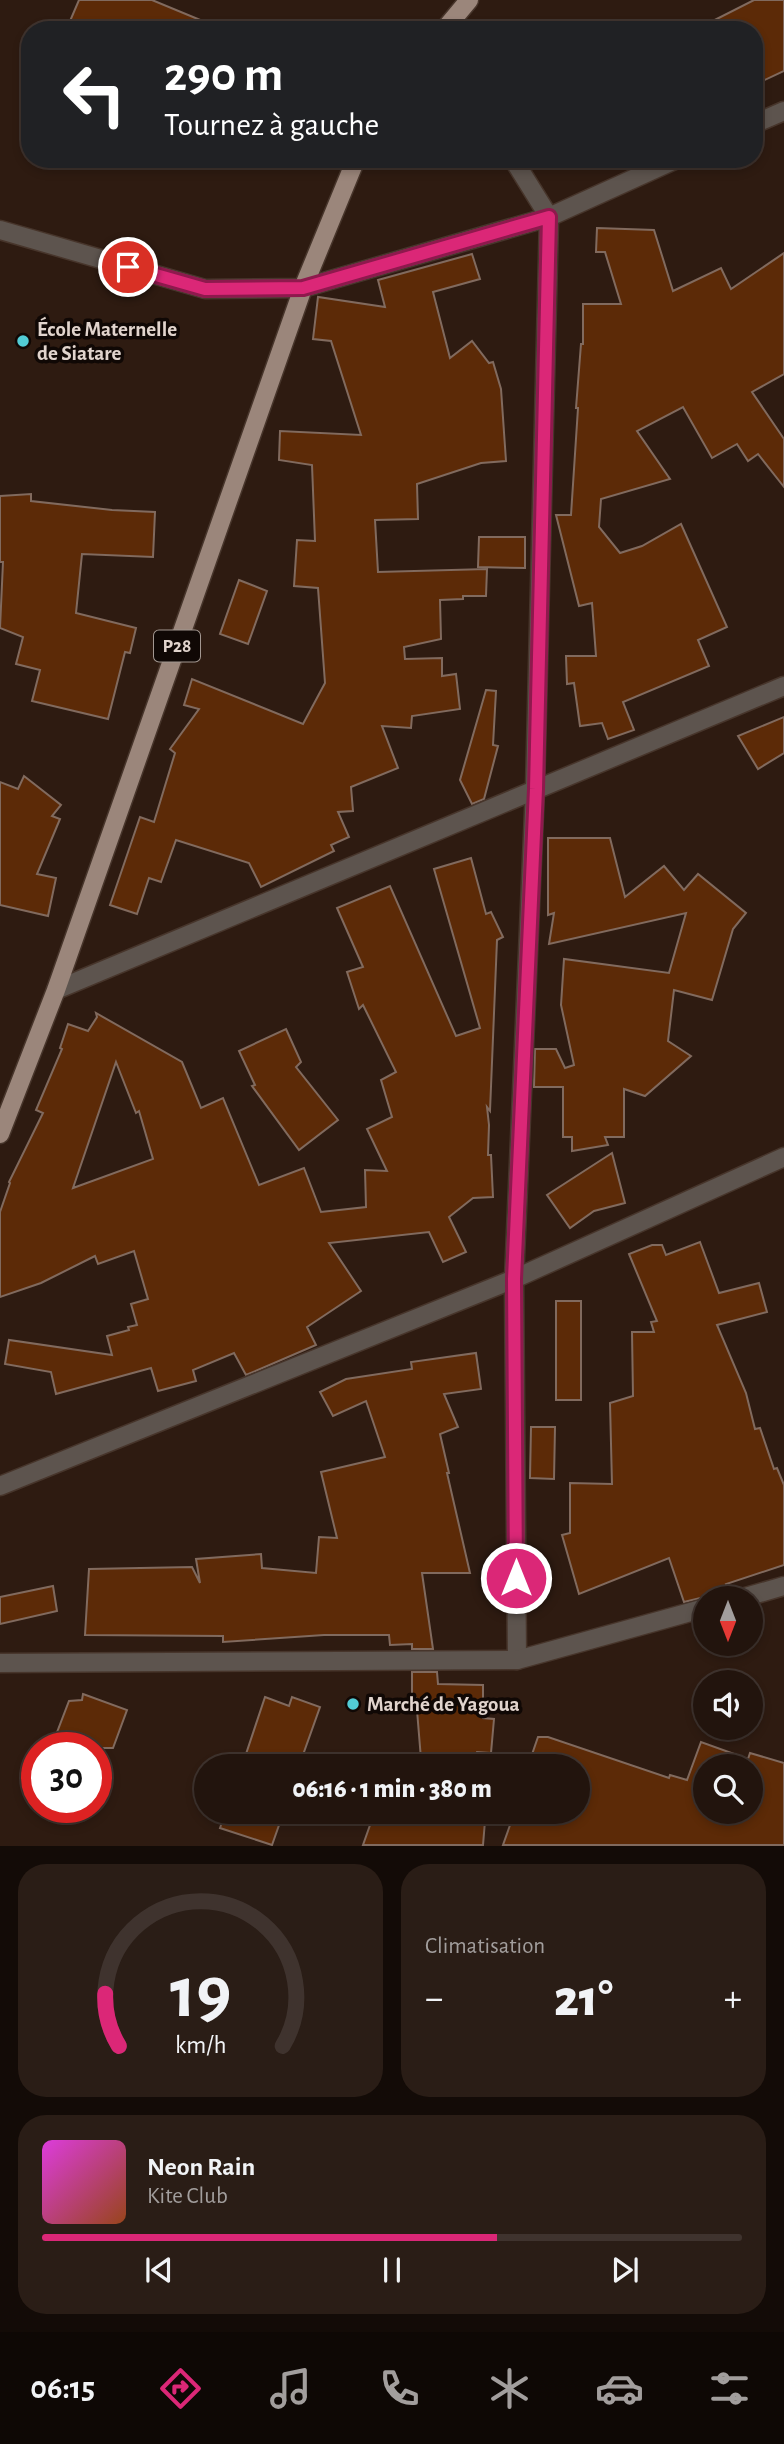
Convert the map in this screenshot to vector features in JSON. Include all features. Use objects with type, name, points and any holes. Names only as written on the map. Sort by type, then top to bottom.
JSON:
[{"type":"main road","points":[[452,21],[469,0]]},
{"type":"main road","name":"P28","points":[[0,1134],[57,990],[303,288],[352,168]]},
{"type":"street","points":[[763,120],[784,111]]},
{"type":"street","points":[[517,1660],[514,1279],[536,789],[549,217],[519,168]]},
{"type":"street","points":[[0,230],[205,289],[303,288],[549,217],[657,168]]},
{"type":"street","points":[[57,990],[784,685]]},
{"type":"street","points":[[0,1486],[514,1279],[784,1157]]},
{"type":"street","points":[[763,1592],[784,1586]]},
{"type":"street","points":[[0,1662],[517,1660],[693,1611]]},
{"type":"building","points":[[79,0],[152,0],[203,21],[70,21]]},
{"type":"building","points":[[754,0],[784,0],[784,71],[763,81],[763,21],[713,21]]},
{"type":"building","points":[[597,228],[654,230],[673,291],[721,268],[731,289],[784,253],[784,374],[752,392],[784,439],[784,487],[758,454],[748,461],[737,444],[712,458],[683,407],[637,431],[670,479],[601,499],[599,527],[620,553],[642,546],[681,524],[727,627],[698,640],[709,666],[623,702],[634,730],[608,739],[602,723],[580,726],[574,683],[567,684],[566,656],[596,656],[592,603],[579,606],[556,515],[571,515],[576,408],[583,344],[583,304],[621,304],[605,252],[596,252]]},
{"type":"building","points":[[472,254],[480,279],[433,292],[450,358],[472,341],[489,363],[493,362],[501,389],[506,461],[481,463],[417,484],[418,519],[375,520],[378,572],[487,569],[486,596],[440,600],[441,639],[404,647],[405,659],[442,658],[442,676],[456,674],[460,709],[412,716],[411,728],[382,726],[398,768],[351,787],[353,811],[338,812],[349,837],[331,845],[334,851],[261,887],[249,863],[176,840],[161,882],[149,878],[137,914],[110,905],[140,817],[154,822],[175,753],[170,749],[199,709],[184,705],[192,679],[303,724],[325,683],[318,588],[294,586],[297,540],[315,541],[312,465],[279,460],[280,431],[361,435],[331,341],[313,339],[318,297],[385,307],[378,280]]},
{"type":"building","points":[[31,494],[31,501],[155,512],[153,557],[82,554],[76,613],[136,628],[130,653],[125,652],[108,719],[32,701],[40,670],[16,664],[23,637],[0,628],[3,562],[0,562],[0,496]]},
{"type":"building","points":[[479,537],[525,537],[525,568],[478,567]]},
{"type":"building","points":[[239,580],[267,591],[248,644],[220,634]]},
{"type":"building","points":[[486,690],[496,691],[493,745],[498,746],[484,799],[472,804],[460,780]]},
{"type":"building","points":[[784,717],[784,753],[758,769],[738,736]]},
{"type":"building","points":[[24,776],[61,805],[52,816],[60,819],[37,874],[56,878],[48,916],[0,905],[0,782],[18,789]]},
{"type":"building","points":[[548,838],[610,838],[625,897],[664,866],[684,890],[698,874],[746,913],[733,929],[712,1000],[674,990],[668,1041],[691,1056],[645,1096],[624,1089],[624,1137],[605,1137],[608,1145],[572,1151],[572,1137],[563,1137],[563,1087],[534,1087],[535,1049],[556,1049],[565,1068],[574,1065],[561,1005],[564,959],[669,973],[686,913],[549,944],[554,913],[548,915]]},
{"type":"building","points":[[471,858],[486,914],[491,912],[503,937],[497,940],[490,1111],[487,1107],[488,1155],[491,1155],[493,1197],[473,1198],[449,1217],[466,1252],[443,1262],[429,1232],[329,1243],[361,1291],[307,1327],[316,1345],[246,1375],[234,1353],[193,1370],[196,1381],[158,1391],[151,1368],[56,1394],[51,1372],[5,1364],[9,1340],[112,1355],[107,1336],[137,1325],[131,1304],[148,1299],[134,1251],[98,1264],[95,1256],[41,1283],[0,1297],[0,1212],[9,1182],[43,1113],[36,1110],[62,1049],[60,1048],[68,1024],[88,1031],[97,1017],[96,1013],[182,1062],[201,1108],[223,1098],[259,1185],[304,1168],[321,1212],[366,1207],[365,1170],[387,1171],[367,1129],[392,1117],[381,1080],[396,1072],[363,1005],[359,1009],[347,972],[363,967],[337,908],[390,886],[456,1036],[480,1028],[434,869]],"holes":[[[116,1062],[136,1113],[139,1111],[153,1159],[73,1188]]]},
{"type":"building","points":[[286,1029],[301,1062],[296,1067],[338,1120],[299,1150],[252,1086],[255,1085],[239,1051]]},
{"type":"building","points":[[612,1153],[625,1203],[594,1211],[570,1228],[547,1195]]},
{"type":"building","points":[[700,1242],[719,1293],[759,1283],[767,1312],[717,1325],[746,1393],[755,1429],[760,1428],[774,1469],[777,1468],[784,1485],[784,1565],[726,1584],[727,1586],[693,1586],[693,1600],[684,1602],[669,1558],[579,1594],[562,1535],[570,1533],[570,1483],[612,1484],[610,1403],[633,1396],[632,1332],[654,1332],[651,1322],[657,1321],[629,1254],[652,1245],[662,1245],[666,1255]]},
{"type":"building","points":[[556,1301],[581,1301],[581,1400],[556,1400]]},
{"type":"building","points":[[476,1353],[481,1389],[444,1394],[458,1427],[440,1434],[470,1573],[422,1573],[433,1649],[412,1649],[412,1644],[390,1645],[389,1635],[324,1635],[223,1642],[223,1636],[85,1635],[89,1569],[192,1567],[200,1583],[196,1559],[261,1554],[262,1568],[316,1573],[319,1537],[337,1538],[321,1472],[385,1457],[366,1401],[333,1416],[320,1392],[346,1379],[412,1369],[411,1362]]},
{"type":"building","points":[[531,1427],[555,1427],[554,1479],[530,1478]]},
{"type":"building","points":[[53,1586],[57,1611],[0,1624],[0,1597]]},
{"type":"building","points":[[412,1672],[437,1672],[438,1684],[483,1685],[483,1718],[494,1719],[491,1753],[421,1754],[416,1698],[412,1698]]},
{"type":"building","points":[[83,1694],[127,1710],[113,1748],[112,1732],[57,1732],[69,1701],[82,1700]]},
{"type":"building","points":[[265,1697],[289,1706],[292,1697],[320,1707],[303,1754],[246,1754]]},
{"type":"building","points":[[538,1737],[548,1737],[669,1778],[670,1775],[687,1780],[693,1764],[693,1824],[763,1824],[763,1757],[784,1763],[784,1845],[503,1845],[510,1824],[590,1824],[590,1754],[532,1754]]},
{"type":"building","points":[[701,1742],[734,1754],[697,1754]]},
{"type":"building","points":[[221,1824],[279,1824],[272,1845],[220,1828]]},
{"type":"building","points":[[370,1824],[485,1824],[483,1845],[363,1845]]},
{"type":"place","name":"École Maternelle de Siatare","points":[[23,341]]},
{"type":"place","name":"Marché de Yagoua","points":[[353,1704]]},
{"type":"route","points":[[128,267],[205,289],[303,288],[549,217],[536,789],[514,1279],[516,1578]]}]
